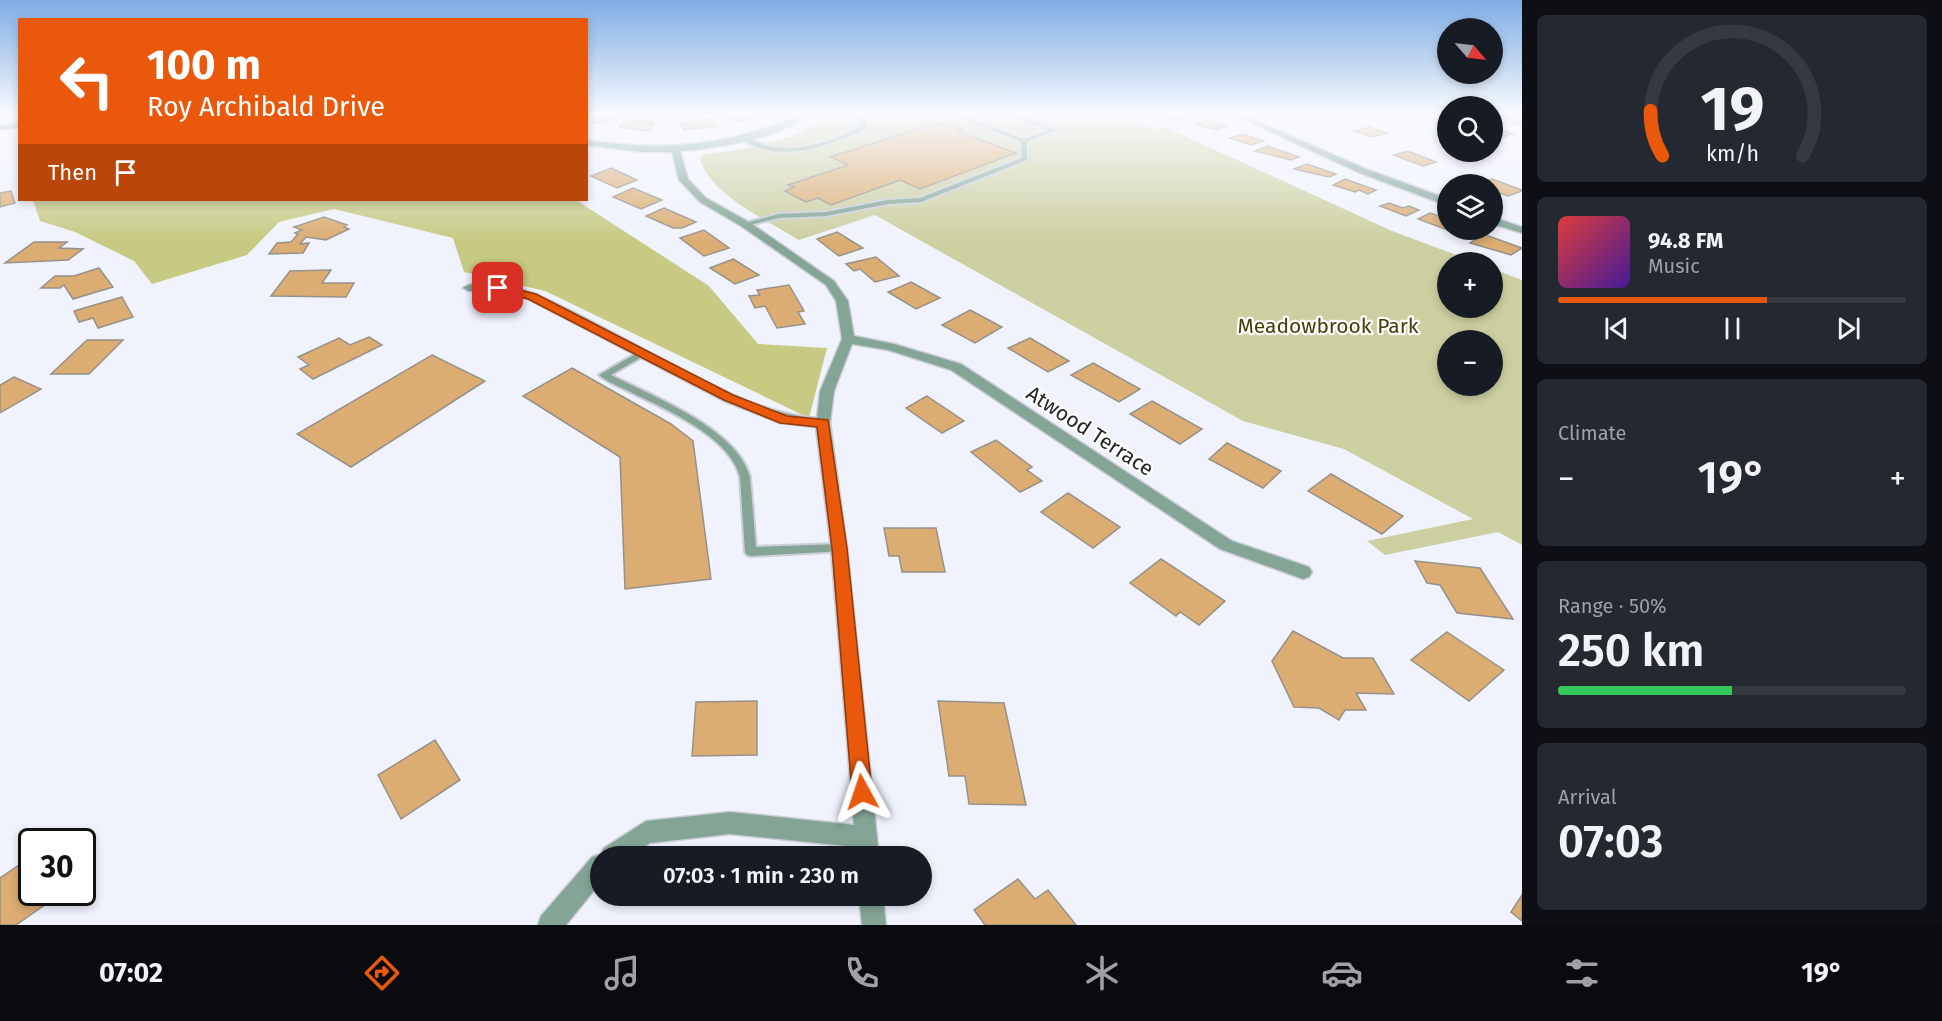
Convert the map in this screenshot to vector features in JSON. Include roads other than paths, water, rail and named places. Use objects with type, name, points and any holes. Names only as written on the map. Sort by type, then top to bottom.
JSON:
[{"type":"street","points":[[678,156],[684,180],[703,200],[745,224],[830,283],[842,301],[848,339],[827,391],[823,423],[839,548],[867,846]]},
{"type":"street","points":[[1330,156],[1437,199]]},
{"type":"street","points":[[1503,224],[1522,230]]},
{"type":"street","points":[[469,288],[498,288],[532,297],[729,398],[785,420],[823,423]]},
{"type":"street","name":"Atwood Terrace","points":[[848,339],[890,347],[956,367],[1226,545],[1303,572]]},
{"type":"street","points":[[626,846],[646,832],[730,823],[861,846]]},
{"type":"street","points":[[550,925],[590,877]]},
{"type":"street","points":[[872,906],[874,925]]},
{"type":"lane","points":[[745,224],[778,216],[826,213],[879,206],[888,202],[921,200],[1025,159],[1025,156]]},
{"type":"lane","points":[[642,353],[604,375],[690,421],[727,444],[743,469],[751,552],[839,548]]},
{"type":"park label","name":"Meadowbrook Park","points":[[1328,326]]}]
